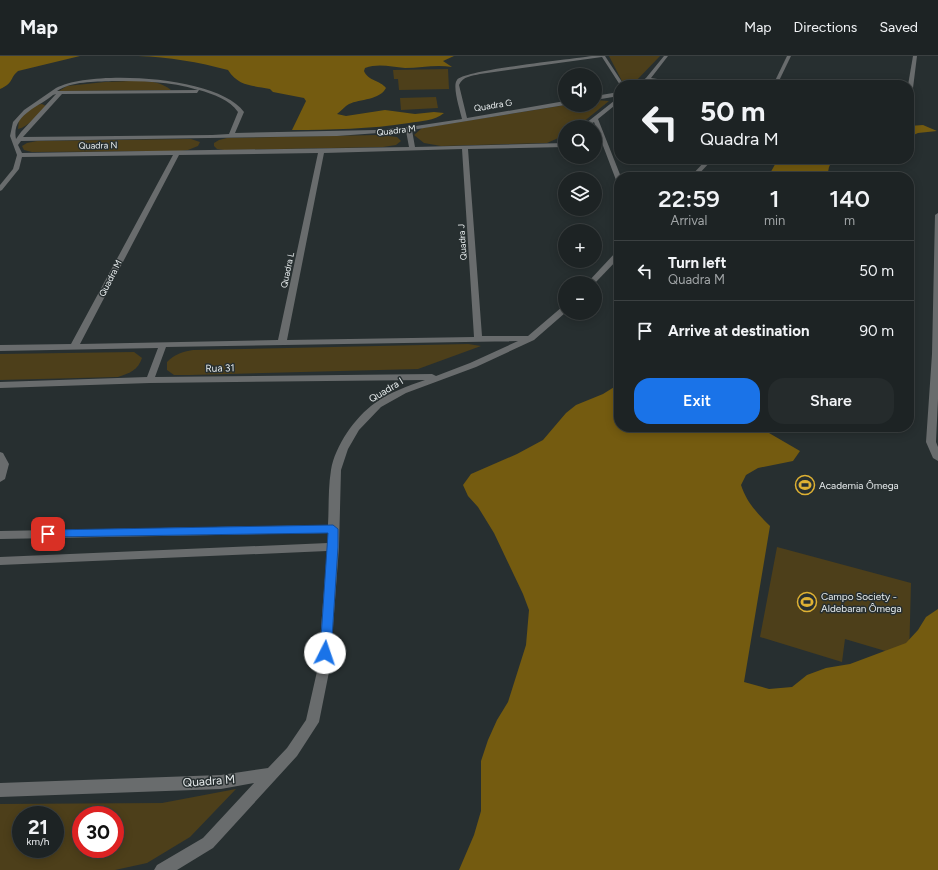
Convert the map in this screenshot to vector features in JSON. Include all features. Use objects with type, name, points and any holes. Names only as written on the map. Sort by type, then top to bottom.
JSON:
[{"type":"street","name":"Quadra G","points":[[558,104],[465,119],[457,85],[459,80],[463,77],[480,73],[602,56],[619,80]]},
{"type":"street","points":[[648,79],[666,56]]},
{"type":"street","points":[[778,80],[790,56]]},
{"type":"street","points":[[911,80],[915,56]]},
{"type":"street","points":[[0,189],[16,169],[20,156],[15,147],[13,131],[15,121],[20,114],[62,86],[79,82],[148,79],[176,82],[207,91],[238,106],[241,112],[231,135]]},
{"type":"street","points":[[648,79],[656,80]]},
{"type":"street","points":[[52,92],[207,91]]},
{"type":"street","points":[[15,147],[19,139],[60,93]]},
{"type":"street","points":[[602,97],[614,95]]},
{"type":"street","points":[[593,120],[614,103]]},
{"type":"street","points":[[595,118],[602,145],[615,172]]},
{"type":"street","name":"Quadra M","points":[[74,347],[176,154],[208,145],[231,135],[337,134],[409,129],[465,119]]},
{"type":"street","points":[[409,129],[412,149]]},
{"type":"street","name":"Quadra M","points":[[19,139],[208,145],[321,152]]},
{"type":"street","points":[[546,146],[558,142]]},
{"type":"street","points":[[321,152],[558,145]]},
{"type":"street","name":"Quadra J","points":[[465,148],[478,338]]},
{"type":"street","name":"Quadra L","points":[[282,342],[321,152]]},
{"type":"street","name":"Quadra N","points":[[20,156],[176,154]]},
{"type":"street","points":[[698,172],[705,164]]},
{"type":"street","points":[[938,215],[937,355],[931,442],[938,458]]},
{"type":"street","points":[[598,276],[614,259]]},
{"type":"street","points":[[0,348],[531,338],[558,315]]},
{"type":"street","name":"Quadra I","points":[[271,774],[292,752],[312,722],[324,667],[333,547],[336,470],[343,449],[355,428],[378,406],[403,391],[473,365],[531,338]]},
{"type":"street","points":[[150,380],[163,345]]},
{"type":"street","name":"Rua 31","points":[[0,386],[150,380],[441,377]]},
{"type":"street","points":[[0,455],[4,464],[0,478]]},
{"type":"street","points":[[0,535],[333,529]]},
{"type":"street","points":[[0,561],[333,547]]},
{"type":"street","name":"Quadra M","points":[[0,790],[221,782],[271,774]]},
{"type":"street","points":[[162,870],[208,844],[271,774]]},
{"type":"shaded area","points":[[0,56],[80,56],[18,71],[9,83],[0,89]]},
{"type":"shaded area","points":[[138,56],[454,56],[443,61],[452,67],[434,66],[405,68],[380,66],[365,68],[364,71],[368,77],[381,83],[386,88],[375,97],[349,104],[337,114],[346,116],[385,110],[415,114],[434,112],[444,113],[436,118],[380,127],[292,130],[306,101],[304,98],[273,92],[270,89],[246,84],[237,80],[228,70],[217,67],[195,62]]},
{"type":"shaded area","points":[[609,56],[660,56],[637,80],[621,80]]},
{"type":"shaded area","points":[[448,69],[449,89],[399,90],[398,79],[394,79],[393,70]]},
{"type":"shaded area","points":[[148,81],[157,83],[171,90],[59,91],[67,86],[105,82]]},
{"type":"shaded area","points":[[436,97],[438,108],[401,110],[400,98]]},
{"type":"shaded area","points":[[602,100],[609,101],[602,107]]},
{"type":"shaded area","points":[[42,104],[46,106],[30,123],[18,129],[19,119],[35,105]]},
{"type":"shaded area","points":[[558,106],[558,112],[595,112],[586,120],[558,120],[558,138],[547,143],[441,146],[424,143],[414,135],[422,128]]},
{"type":"shaded area","points":[[923,125],[937,131],[914,135],[914,126]]},
{"type":"shaded area","points":[[378,135],[397,137],[401,141],[396,145],[383,147],[224,150],[217,149],[214,146],[214,143],[227,138]]},
{"type":"shaded area","points":[[191,139],[200,142],[198,146],[181,151],[32,152],[24,150],[22,146],[27,143],[37,141]]},
{"type":"shaded area","points":[[775,164],[830,164],[828,172],[771,172]]},
{"type":"shaded area","points":[[468,344],[481,346],[418,369],[190,375],[174,375],[167,370],[167,362],[170,359],[179,354],[193,350]]},
{"type":"shaded area","points":[[134,352],[142,358],[140,362],[136,368],[118,377],[0,380],[0,354]]},
{"type":"shaded area","points":[[614,387],[614,432],[769,432],[800,451],[793,461],[758,468],[746,475],[741,485],[749,502],[770,526],[744,682],[769,689],[792,687],[807,675],[826,668],[850,664],[906,643],[918,630],[926,617],[938,609],[938,870],[459,870],[474,835],[481,811],[481,761],[497,720],[508,702],[526,645],[529,610],[494,533],[478,507],[468,496],[463,485],[471,474],[517,454],[543,440],[566,413],[576,405],[603,394]]},
{"type":"shaded area","name":"Campo Society - Aldebaran Ômega","points":[[777,547],[911,583],[909,658],[845,639],[842,662],[760,637]]},
{"type":"shaded area","points":[[236,789],[190,837],[147,863],[115,870],[0,870],[0,804],[162,803]]},
{"type":"place","name":"Academia Ômega","points":[[805,485]]},
{"type":"place","name":"Campo Society - Aldebaran Ômega","points":[[807,602]]},
{"type":"route","points":[[48,534],[333,529],[325,653]]}]
